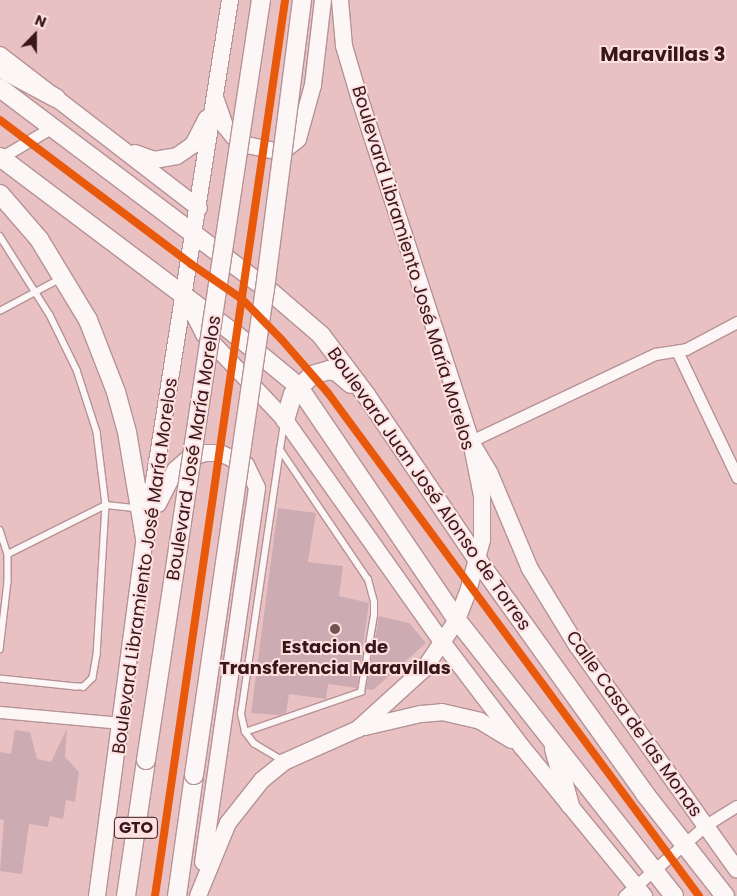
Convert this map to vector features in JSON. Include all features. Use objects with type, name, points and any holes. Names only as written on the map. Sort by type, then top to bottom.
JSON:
[{"type":"main road","name":"Boulevard José María Morelos","points":[[126,896],[261,0]]},
{"type":"main road","name":"GTO","points":[[177,896],[265,289],[302,0]]},
{"type":"main road","points":[[0,68],[56,98]]},
{"type":"main road","name":"Boulevard Juan José Alonso de Torres","points":[[0,88],[284,302],[321,335],[366,395],[477,559],[644,794],[725,896]]},
{"type":"main road","points":[[0,158],[185,297],[298,386],[457,620],[674,896]]},
{"type":"main road","points":[[0,194],[34,232],[64,276],[88,320],[116,392],[145,538]]},
{"type":"main road","points":[[285,420],[298,386],[320,371],[329,370],[344,377],[393,448],[426,484]]},
{"type":"main road","points":[[552,739],[570,805]]},
{"type":"street","name":"Boulevard Libramiento José María Morelos","points":[[95,895],[122,723],[145,538],[195,236],[230,0]]},
{"type":"street","points":[[215,95],[220,115],[234,137],[262,149],[288,148],[298,139],[308,112],[323,0]]},
{"type":"street","name":"Boulevard Libramiento José María Morelos","points":[[198,896],[228,823],[262,780],[284,762],[358,729],[407,687],[443,643],[457,620],[477,559],[484,516],[470,440],[409,258],[344,46],[340,0]]},
{"type":"street","points":[[0,55],[199,208]]},
{"type":"street","points":[[117,146],[154,160],[177,156],[193,145],[200,133],[215,95]]},
{"type":"street","points":[[0,158],[51,128]]},
{"type":"street","points":[[185,297],[204,334],[218,352],[285,420],[443,643],[570,805],[635,893],[654,870],[684,843],[706,825],[737,806]]},
{"type":"street","points":[[470,440],[655,354],[677,351],[737,322]]},
{"type":"street","points":[[677,351],[737,477]]},
{"type":"street","name":"Calle Casa de las Monas","points":[[470,440],[490,474],[530,568],[557,614],[613,700],[737,870]]},
{"type":"street","points":[[145,538],[166,484],[175,470],[188,458],[220,453],[246,465],[257,488],[256,503],[198,896]]},
{"type":"street","points":[[0,712],[122,723]]},
{"type":"street","points":[[358,729],[421,714],[442,712],[480,721],[522,746]]},
{"type":"lane","points":[[0,236],[64,342],[89,401],[102,460],[106,505],[97,655],[93,678],[84,686],[76,687],[0,680]]},
{"type":"lane","points":[[0,311],[64,276]]},
{"type":"lane","points":[[284,762],[263,751],[245,732],[241,714],[285,420]]},
{"type":"lane","points":[[245,732],[361,692],[374,616],[372,591],[368,580],[280,450]]},
{"type":"lane","points":[[8,554],[106,505],[139,509]]},
{"type":"lane","points":[[0,530],[8,554],[8,582],[0,650]]},
{"type":"building","points":[[278,508],[316,513],[308,562],[343,566],[339,596],[369,603],[357,688],[328,684],[326,699],[289,694],[286,713],[280,715],[251,713]]},
{"type":"building","points":[[379,616],[409,623],[426,643],[373,690],[366,689]]},
{"type":"building","points":[[67,728],[65,757],[79,772],[75,802],[66,800],[63,819],[50,816],[48,827],[29,824],[22,874],[0,871],[4,820],[0,819],[0,752],[11,754],[15,730],[30,732],[37,759],[51,762]]},
{"type":"cycle path","points":[[155,896],[285,0]]},
{"type":"cycle path","points":[[0,120],[191,264],[242,299],[282,340],[328,393],[699,896]]},
{"type":"place","name":"Estacion de Transferencia Maravillas","points":[[335,629]]},
{"type":"district","name":"Maravillas 3","points":[[663,54]]}]
